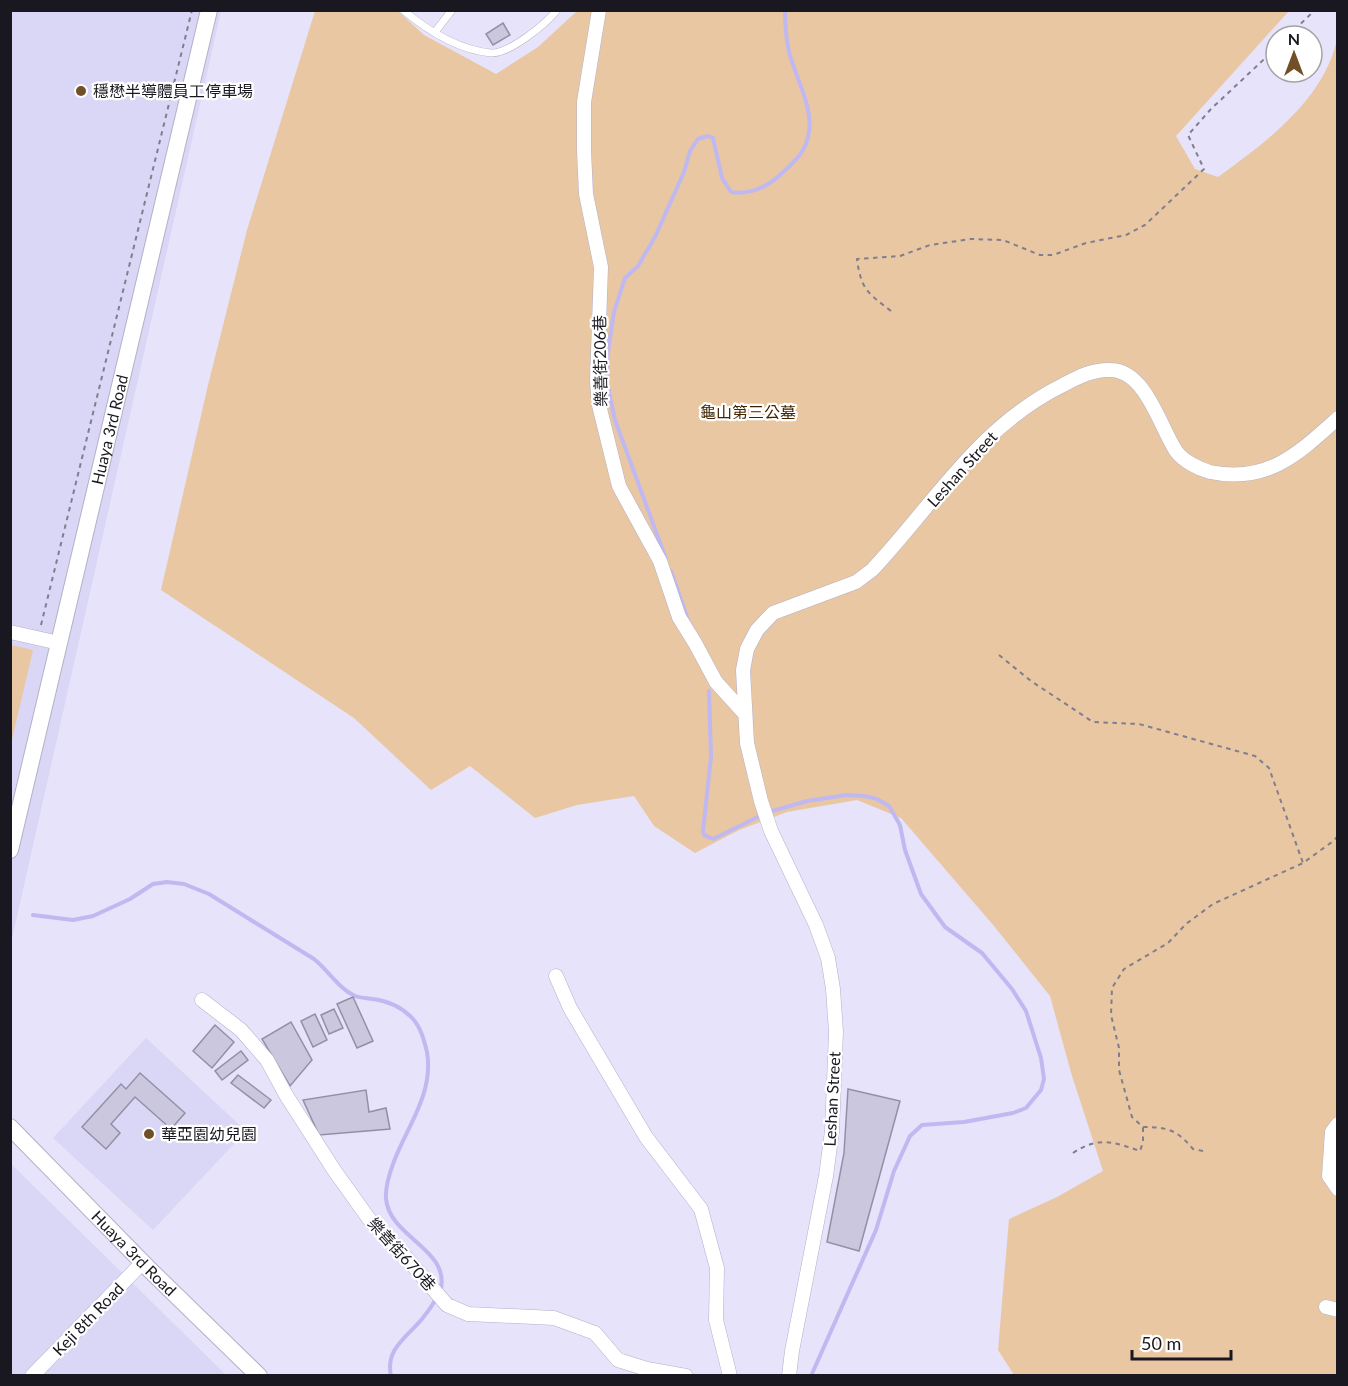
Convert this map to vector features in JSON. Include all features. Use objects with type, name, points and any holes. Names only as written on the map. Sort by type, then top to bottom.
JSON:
[{"type":"street","name":"Huaya 3rd Road","points":[[10,850],[209,10]]},
{"type":"street","name":"樂善街206巷","points":[[599,10],[584,102],[584,151],[586,194],[601,267],[597,381],[601,415],[619,486],[660,561],[679,617],[716,682],[746,714]]},
{"type":"street","name":"Leshan Street","points":[[789,1375],[826,1176],[832,1131],[836,1032],[828,958],[816,925],[771,831],[747,743],[743,670],[747,649],[757,630],[773,613],[856,582],[872,570],[971,454],[1008,419],[1047,393],[1087,373],[1112,370],[1129,376],[1151,399],[1178,454],[1200,470],[1224,475],[1254,474],[1278,466],[1338,418]]},
{"type":"street","points":[[10,632],[59,643]]},
{"type":"street","points":[[556,976],[570,1008],[646,1137],[701,1209],[717,1268],[716,1320],[730,1376]]},
{"type":"street","name":"樂善街670巷","points":[[202,999],[241,1030],[267,1060],[286,1095],[334,1170],[369,1219],[447,1305],[468,1314],[554,1318],[595,1333],[618,1360],[647,1369],[686,1376]]},
{"type":"street","points":[[1338,1124],[1332,1132],[1329,1176],[1338,1189]]},
{"type":"street","name":"Huaya 3rd Road","points":[[10,1127],[259,1376]]},
{"type":"street","name":"Keji 8th Road","points":[[32,1376],[143,1262]]},
{"type":"street","points":[[782,1376],[789,1375]]},
{"type":"lane","points":[[403,10],[418,23],[459,45],[493,54],[521,42],[557,10]]},
{"type":"lane","points":[[435,32],[452,10]]},
{"type":"path","points":[[41,625],[192,10]]},
{"type":"path","points":[[1300,24],[1315,10]]},
{"type":"path","points":[[891,311],[870,294],[860,279],[857,260],[900,256],[930,245],[971,239],[1003,240],[1040,255],[1053,255],[1086,243],[1126,235],[1145,225],[1204,169],[1188,135],[1211,109],[1264,59]]},
{"type":"path","points":[[999,655],[1031,681],[1093,722],[1139,724],[1255,756],[1269,768],[1303,863]]},
{"type":"path","points":[[1203,1151],[1193,1149],[1181,1135],[1163,1127],[1143,1127],[1132,1117],[1119,1070],[1119,1048],[1111,1015],[1112,988],[1124,969],[1168,943],[1186,924],[1213,904],[1303,863],[1338,836]]},
{"type":"path","points":[[1073,1153],[1086,1144],[1114,1142],[1140,1150],[1143,1142],[1143,1127]]},
{"type":"shaded area","points":[[11,11],[221,11],[11,943]]},
{"type":"shaded area","name":"華亞園幼兒園","points":[[146,1038],[246,1131],[153,1230],[53,1138]]},
{"type":"shaded area","points":[[10,1163],[109,1260],[226,1375],[11,1375]]},
{"type":"green space","name":"龜山第三公墓","points":[[315,11],[398,11],[424,35],[496,74],[538,47],[577,11],[1289,11],[1277,24],[1264,24],[1264,39],[1176,136],[1195,169],[1218,177],[1291,118],[1318,84],[1324,84],[1324,73],[1337,39],[1337,1375],[1014,1375],[998,1350],[1009,1219],[1057,1197],[1103,1171],[1072,1076],[1050,996],[994,926],[901,818],[857,800],[787,812],[739,830],[695,853],[654,826],[634,796],[577,805],[535,818],[470,766],[431,790],[354,718],[161,590],[208,385],[247,230]]},
{"type":"green space","points":[[10,645],[33,650],[11,744]]},
{"type":"building","points":[[503,23],[510,35],[493,45],[486,34]]},
{"type":"building","points":[[353,997],[373,1041],[357,1048],[337,1004]]},
{"type":"building","points":[[334,1009],[343,1028],[329,1034],[321,1015]]},
{"type":"building","points":[[315,1014],[327,1040],[313,1047],[301,1021]]},
{"type":"building","points":[[291,1022],[312,1060],[290,1086],[262,1039]]},
{"type":"building","points":[[215,1025],[234,1042],[212,1068],[193,1051]]},
{"type":"building","points":[[241,1051],[248,1060],[222,1080],[215,1071]]},
{"type":"building","points":[[140,1073],[185,1113],[171,1129],[135,1097],[111,1124],[120,1133],[106,1149],[82,1127],[121,1084],[126,1089]]},
{"type":"building","points":[[238,1075],[271,1100],[264,1108],[231,1083]]},
{"type":"building","points":[[848,1089],[900,1101],[859,1251],[827,1242],[844,1153]]},
{"type":"building","points":[[366,1090],[369,1112],[386,1108],[390,1129],[319,1135],[303,1100]]},
{"type":"waterway","points":[[666,559],[615,420],[608,387],[607,358],[614,312],[625,278],[638,266],[655,237],[684,172],[690,151],[698,139],[708,136],[713,138],[722,178],[731,192],[738,193],[758,189],[770,183],[793,163],[803,150],[810,126],[809,113],[789,52],[785,10]]},
{"type":"waterway","points":[[671,571],[687,617]]},
{"type":"waterway","points":[[709,691],[711,757],[704,835],[713,839],[762,815]]},
{"type":"waterway","points":[[769,812],[807,801],[847,795],[877,799],[889,806],[900,825],[905,850],[921,894],[945,927],[982,953],[1012,989],[1026,1011],[1041,1058],[1044,1079],[1041,1090],[1026,1108],[1013,1113],[964,1122],[922,1125],[910,1136],[894,1171],[876,1230],[811,1376]]},
{"type":"waterway","points":[[33,915],[73,920],[93,916],[130,899],[153,884],[167,882],[184,884],[209,894],[314,959],[349,993],[357,997],[389,1003],[409,1015],[418,1026],[426,1048],[427,1082],[418,1110],[392,1168],[386,1199],[390,1213],[398,1224],[430,1254],[438,1265],[442,1278],[440,1293]]},
{"type":"waterway","points":[[391,1376],[391,1358],[394,1351],[424,1317],[436,1299]]},
{"type":"place","name":"穩懋半導體員工停車場","points":[[81,91]]},
{"type":"place","name":"華亞園幼兒園","points":[[149,1134]]}]
